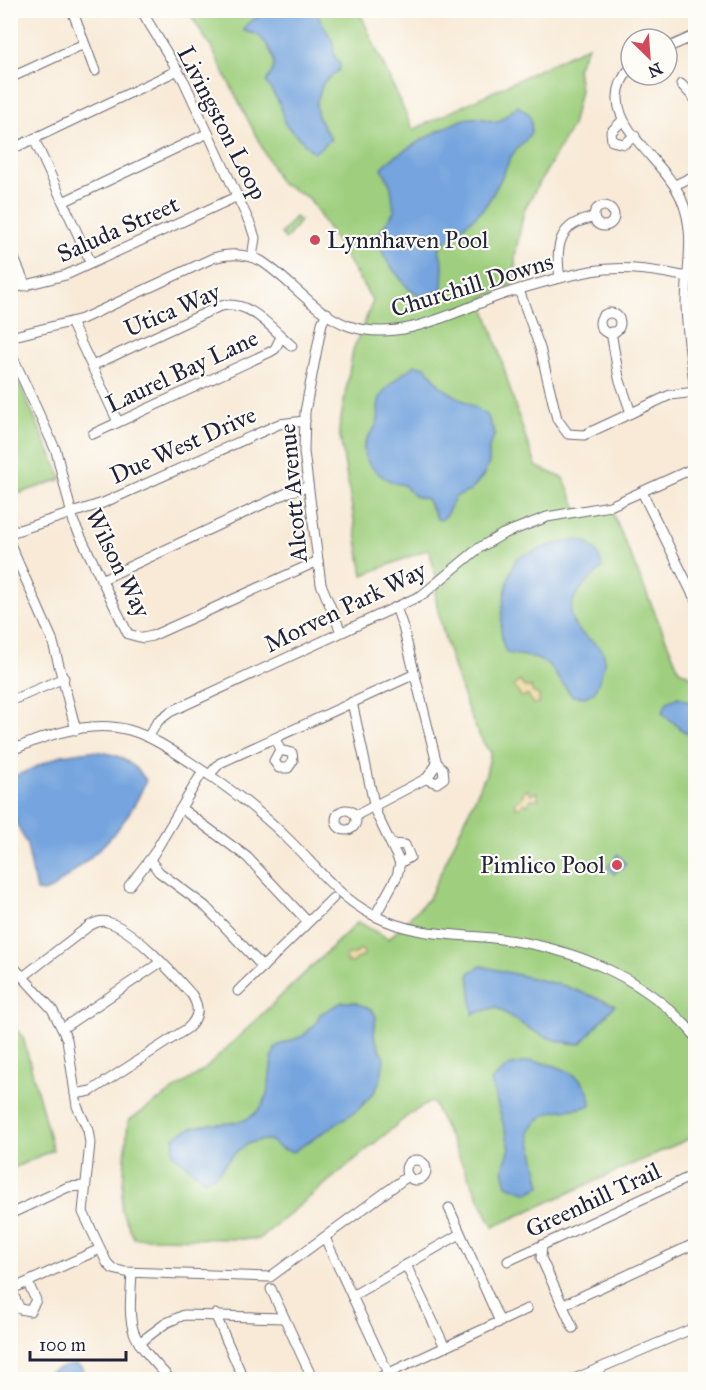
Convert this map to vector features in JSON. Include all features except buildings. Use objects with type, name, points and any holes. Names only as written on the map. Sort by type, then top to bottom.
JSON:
[{"type":"street","points":[[72,10],[95,71]]},
{"type":"street","name":"Livingston Loop","points":[[141,10],[151,30],[178,70],[237,196],[255,238],[252,257]]},
{"type":"street","points":[[679,43],[696,35]]},
{"type":"street","points":[[10,78],[84,44]]},
{"type":"street","points":[[10,150],[178,70]]},
{"type":"street","points":[[681,84],[696,100]]},
{"type":"street","points":[[619,86],[616,99],[623,120],[675,185],[689,221],[692,278],[686,314],[696,401]]},
{"type":"street","points":[[623,120],[611,132],[612,141],[624,144],[635,136]]},
{"type":"street","points":[[63,202],[208,133]]},
{"type":"street","points":[[34,139],[91,263]]},
{"type":"street","points":[[675,185],[696,175]]},
{"type":"street","name":"Saluda Street","points":[[10,290],[66,275],[237,196]]},
{"type":"street","points":[[560,278],[558,263],[562,238],[577,221],[594,218]]},
{"type":"street","points":[[10,249],[26,286]]},
{"type":"street","name":"Churchill Downs","points":[[10,337],[90,316],[213,258],[231,254],[252,257],[267,264],[327,313],[349,326],[386,331],[453,315],[519,290],[560,278],[620,269],[647,270],[692,278]]},
{"type":"street","points":[[519,290],[540,348],[557,419],[564,432],[573,436],[584,435],[670,395],[695,392]]},
{"type":"street","name":"Utica Way","points":[[92,366],[225,304],[246,307],[292,346]]},
{"type":"street","name":"Alcott Avenue","points":[[327,313],[322,323],[305,421],[308,487],[323,592],[341,632]]},
{"type":"street","points":[[71,322],[118,422]]},
{"type":"street","points":[[611,332],[618,378],[631,413]]},
{"type":"street","name":"Laurel Bay Lane","points":[[93,434],[270,352],[275,349],[281,337]]},
{"type":"street","name":"Wilson Way","points":[[10,351],[56,451],[71,513],[122,627],[128,634],[143,638],[318,561]]},
{"type":"street","name":"Due West Drive","points":[[10,533],[117,497],[279,424],[305,421]]},
{"type":"street","name":"Morven Park Way","points":[[148,737],[158,721],[170,712],[434,588],[479,548],[503,534],[548,517],[610,506],[696,467]]},
{"type":"street","points":[[101,580],[291,491],[308,487]]},
{"type":"street","points":[[642,492],[696,601]]},
{"type":"street","points":[[10,544],[46,622],[64,678],[76,730]]},
{"type":"street","points":[[355,816],[374,804],[426,779],[437,783],[444,778],[443,769],[437,763],[396,607]]},
{"type":"street","points":[[129,886],[150,860],[206,773],[220,763],[415,674]]},
{"type":"street","points":[[10,701],[64,678]]},
{"type":"street","points":[[352,702],[378,820],[400,863],[397,876],[375,916]]},
{"type":"street","points":[[10,751],[47,736],[107,726],[148,737],[255,807],[339,892],[375,916],[422,932],[520,942],[582,958],[634,983],[672,1011],[696,1037]]},
{"type":"street","points":[[275,738],[280,750]]},
{"type":"street","points":[[182,809],[246,857],[308,922]]},
{"type":"street","points":[[150,860],[159,872],[205,906],[263,967]]},
{"type":"street","points":[[238,991],[333,898]]},
{"type":"street","points":[[24,976],[97,922],[107,922],[120,929],[161,962],[192,995],[198,1012],[195,1021],[176,1036],[91,1091],[75,1094]]},
{"type":"street","points":[[63,1028],[161,962]]},
{"type":"street","points":[[10,963],[52,1009],[63,1028],[69,1048],[75,1094],[90,1143],[83,1212],[110,1267],[132,1273],[270,1277],[408,1176]]},
{"type":"street","points":[[692,1175],[696,1198]]},
{"type":"street","name":"Greenhill Trail","points":[[508,1262],[692,1175]]},
{"type":"street","points":[[10,1214],[68,1187],[85,1186]]},
{"type":"street","points":[[449,1208],[500,1322]]},
{"type":"street","points":[[563,1305],[696,1242],[696,1208]]},
{"type":"street","points":[[352,1296],[460,1234]]},
{"type":"street","points":[[325,1238],[388,1373]]},
{"type":"street","points":[[542,1245],[541,1258],[573,1328]]},
{"type":"street","points":[[28,1282],[36,1300],[30,1311],[20,1309],[11,1290],[28,1282],[100,1249]]},
{"type":"street","points":[[406,1265],[445,1347]]},
{"type":"street","points":[[132,1273],[129,1317],[135,1338],[171,1380]]},
{"type":"street","points":[[270,1289],[313,1380]]},
{"type":"street","points":[[374,1380],[527,1309]]},
{"type":"street","points":[[139,1343],[166,1323],[184,1315],[215,1314],[284,1318]]},
{"type":"street","points":[[215,1314],[244,1380]]},
{"type":"street","points":[[572,1380],[688,1328],[696,1327]]},
{"type":"green space","points":[[188,11],[359,11],[413,130],[588,46],[577,68],[580,90],[572,126],[524,210],[515,256],[516,283],[481,299],[521,425],[537,467],[563,478],[580,515],[611,509],[679,670],[695,678],[695,1136],[493,1227],[432,1101],[411,1113],[259,1239],[134,1238],[121,1209],[128,1121],[205,1069],[358,922],[389,939],[429,898],[486,774],[491,752],[475,726],[450,657],[436,600],[437,581],[429,549],[363,575],[339,430],[353,350],[373,301],[309,198],[280,183],[211,47]]},
{"type":"green space","points":[[295,217],[300,221],[286,239],[281,234]]},
{"type":"green space","points":[[10,363],[62,479],[11,496],[10,496]]},
{"type":"green space","points":[[10,1023],[23,1037],[53,1150],[11,1169]]},
{"type":"sand","points":[[520,681],[524,687],[531,687],[533,693],[539,695],[539,704],[533,704],[528,695],[521,697],[514,686]]},
{"type":"sand","points":[[524,790],[528,790],[531,794],[537,792],[539,799],[531,799],[528,805],[523,803],[521,807],[516,807],[516,802],[522,798]]},
{"type":"sand","points":[[360,949],[364,952],[364,956],[353,963],[347,962],[346,956],[357,953]]},
{"type":"water","points":[[294,10],[316,12],[333,42],[334,55],[340,65],[339,70],[323,83],[316,104],[318,118],[331,139],[314,153],[285,124],[280,104],[266,82],[272,73],[274,64],[270,50],[256,34],[244,31],[246,25],[251,21],[264,15]]},
{"type":"water","points":[[518,106],[530,115],[532,127],[530,134],[512,155],[486,205],[439,249],[443,264],[442,289],[429,296],[413,293],[388,263],[380,246],[379,233],[394,212],[391,187],[382,168],[409,147],[451,125],[474,118],[498,122]]},
{"type":"water","points":[[415,365],[426,367],[441,387],[487,415],[495,434],[489,447],[489,463],[483,476],[470,491],[455,497],[446,516],[441,520],[437,519],[427,499],[414,496],[404,485],[390,481],[376,471],[364,450],[366,440],[378,420],[378,403],[384,391]]},
{"type":"water","points":[[576,540],[594,549],[602,568],[579,591],[571,608],[571,617],[576,627],[599,647],[604,656],[603,669],[596,689],[585,697],[572,696],[548,664],[532,657],[507,653],[502,633],[506,591],[517,558],[551,545]]},
{"type":"water","points":[[678,697],[695,704],[695,735],[686,733],[662,713],[667,702]]},
{"type":"water","points":[[89,751],[121,758],[134,767],[146,780],[129,813],[107,841],[53,888],[44,892],[36,891],[27,845],[11,812],[11,778],[62,755]]},
{"type":"water","name":"Pimlico Pool","points":[[618,854],[626,864],[614,874],[608,867]]},
{"type":"water","points":[[481,966],[565,986],[615,1005],[581,1044],[546,1037],[496,1007],[473,1014],[469,973]]},
{"type":"water","points":[[342,1002],[354,1002],[371,1009],[376,1016],[374,1036],[384,1058],[381,1078],[375,1091],[358,1110],[293,1152],[282,1149],[269,1140],[260,1140],[244,1146],[214,1177],[204,1179],[173,1154],[174,1138],[186,1130],[210,1124],[234,1123],[254,1114],[266,1098],[275,1049],[279,1045],[303,1036],[316,1023],[320,1014]]},
{"type":"water","points":[[531,1061],[561,1068],[578,1078],[585,1085],[591,1105],[550,1112],[536,1122],[529,1132],[541,1186],[528,1193],[507,1185],[503,1169],[510,1148],[491,1081],[508,1066]]},
{"type":"water","points":[[76,1365],[83,1369],[88,1379],[30,1379],[66,1366]]},
{"type":"place","name":"Lynnhaven Pool","points":[[315,240]]},
{"type":"place","name":"Pimlico Pool","points":[[617,865]]}]
